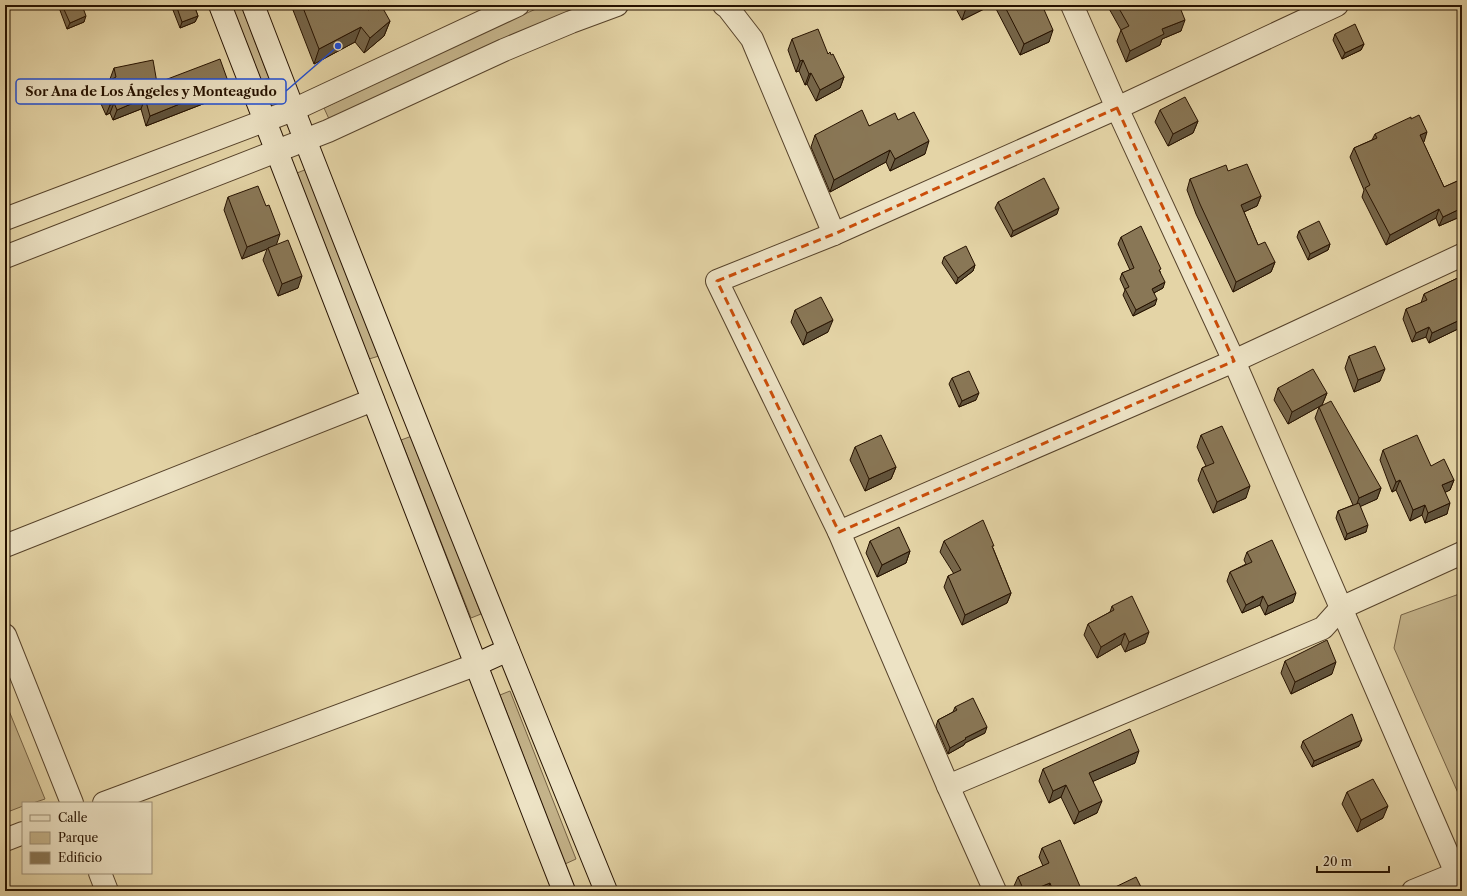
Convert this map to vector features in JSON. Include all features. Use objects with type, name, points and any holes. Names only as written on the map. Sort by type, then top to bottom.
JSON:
[{"type":"street","points":[[220,5],[278,151],[475,665],[564,891]]},
{"type":"street","points":[[253,5],[293,110],[306,139],[508,650],[606,891]]},
{"type":"street","points":[[5,219],[293,110],[518,5]]},
{"type":"street","points":[[5,257],[328,131],[504,50],[570,22],[617,5]]},
{"type":"street","points":[[724,5],[752,38],[834,234]]},
{"type":"street","points":[[1072,5],[1117,108],[1234,361],[1460,877],[1413,891]]},
{"type":"street","points":[[995,891],[948,786],[839,532],[717,281],[834,234],[1117,108],[1337,5]]},
{"type":"street","points":[[839,532],[1234,361],[1462,255]]},
{"type":"street","points":[[5,546],[373,400],[403,386]]},
{"type":"street","points":[[948,786],[1322,628],[1341,608],[1462,553]]},
{"type":"street","points":[[5,635],[72,802]]},
{"type":"street","points":[[107,802],[475,665],[508,650]]},
{"type":"street","points":[[5,840],[22,833]]},
{"type":"street","points":[[100,874],[107,891]]},
{"type":"highlighted area","points":[[1117,108],[1234,361],[839,532],[717,281],[834,234]]},
{"type":"green space","points":[[231,5],[241,5],[269,78],[260,81]]},
{"type":"green space","points":[[545,5],[587,5],[329,119],[324,108],[468,39]]},
{"type":"green space","points":[[307,169],[379,356],[369,359],[297,173]]},
{"type":"green space","points":[[412,436],[481,614],[471,618],[401,440]]},
{"type":"green space","points":[[1462,593],[1462,802],[1394,648],[1401,615]]},
{"type":"green space","points":[[510,691],[576,859],[565,864],[500,695]]},
{"type":"green space","points":[[5,701],[45,799],[36,802],[22,802],[22,806],[5,813]]},
{"type":"building","points":[[62,5],[82,5],[86,16],[70,23]]},
{"type":"building","points":[[176,5],[194,5],[198,16],[182,22]]},
{"type":"building","points":[[302,5],[366,5],[368,10],[381,5],[390,21],[370,38],[361,27],[319,49]]},
{"type":"building","points":[[964,5],[973,5],[966,8]]},
{"type":"building","points":[[1004,5],[1042,5],[1053,30],[1024,44]]},
{"type":"building","points":[[1117,5],[1179,5],[1185,20],[1162,29],[1164,34],[1130,51],[1121,30],[1129,26]]},
{"type":"building","points":[[1355,24],[1364,44],[1345,53],[1335,34]]},
{"type":"building","points":[[818,29],[828,54],[830,52],[831,55],[833,54],[844,77],[820,90],[811,73],[809,74],[803,60],[800,61],[792,39]]},
{"type":"building","points":[[220,59],[229,84],[150,116],[145,98],[117,110],[114,103],[110,105],[101,85],[116,77],[114,68],[153,60],[157,83]]},
{"type":"building","points":[[1185,97],[1198,121],[1173,134],[1160,110]]},
{"type":"building","points":[[862,110],[869,126],[895,113],[898,120],[914,112],[929,141],[895,159],[890,150],[834,180],[815,135]]},
{"type":"building","points":[[1419,115],[1427,132],[1420,135],[1444,187],[1462,179],[1462,208],[1443,217],[1439,209],[1390,235],[1365,188],[1370,185],[1354,148],[1377,138],[1375,134],[1411,117],[1411,119]]},
{"type":"building","points":[[1247,164],[1261,196],[1241,205],[1258,245],[1265,242],[1275,262],[1236,282],[1190,179],[1226,165],[1228,171]]},
{"type":"building","points":[[1044,178],[1059,208],[1013,231],[998,202]]},
{"type":"building","points":[[258,186],[266,206],[269,205],[280,234],[247,247],[228,197]]},
{"type":"building","points":[[1319,221],[1330,244],[1310,254],[1299,231]]},
{"type":"building","points":[[1141,226],[1161,269],[1159,270],[1165,282],[1152,289],[1157,299],[1136,310],[1125,289],[1129,287],[1122,273],[1134,268],[1121,237]]},
{"type":"building","points":[[288,240],[302,276],[282,284],[268,248]]},
{"type":"building","points":[[966,246],[975,265],[958,278],[944,257]]},
{"type":"building","points":[[1462,276],[1462,319],[1432,333],[1429,327],[1416,333],[1406,309],[1427,300],[1424,294]]},
{"type":"building","points":[[821,297],[833,320],[807,333],[795,310]]},
{"type":"building","points":[[1375,346],[1385,369],[1358,380],[1349,356]]},
{"type":"building","points":[[1313,369],[1327,393],[1292,412],[1278,388]]},
{"type":"building","points":[[969,371],[979,393],[962,401],[952,378]]},
{"type":"building","points":[[1331,401],[1381,488],[1359,498],[1319,407]]},
{"type":"building","points":[[1222,426],[1250,486],[1217,502],[1202,468],[1214,463],[1201,435]]},
{"type":"building","points":[[881,435],[896,467],[869,479],[855,447]]},
{"type":"building","points":[[1417,435],[1431,466],[1444,459],[1454,480],[1442,485],[1450,503],[1428,513],[1425,505],[1413,510],[1400,480],[1396,482],[1383,450]]},
{"type":"building","points":[[1359,503],[1368,525],[1347,534],[1338,511]]},
{"type":"building","points":[[983,520],[1011,593],[965,615],[948,576],[961,570],[944,541]]},
{"type":"building","points":[[899,527],[910,551],[882,565],[870,541]]},
{"type":"building","points":[[1272,540],[1296,593],[1268,606],[1263,596],[1246,605],[1230,572],[1252,562],[1247,552]]},
{"type":"building","points":[[1132,596],[1149,632],[1129,642],[1125,633],[1101,647],[1088,624],[1114,610],[1112,606]]},
{"type":"building","points":[[1327,640],[1336,662],[1295,682],[1285,661]]},
{"type":"building","points":[[973,698],[987,727],[965,738],[966,739],[950,748],[938,720],[957,710],[955,707]]},
{"type":"building","points":[[1352,714],[1362,740],[1314,761],[1303,741]]},
{"type":"building","points":[[1130,729],[1139,751],[1089,773],[1102,801],[1079,812],[1066,785],[1053,791],[1043,769]]},
{"type":"building","points":[[1373,779],[1388,806],[1361,820],[1347,792]]},
{"type":"building","points":[[1060,840],[1082,891],[1053,891],[1050,883],[1030,891],[1024,891],[1018,877],[1049,863],[1042,848]]},
{"type":"building","points":[[1136,877],[1143,891],[1107,891]]},
{"type":"building","points":[[1439,887],[1441,891],[1430,891]]},
{"type":"place","name":"Sor Ana de Los Ángeles y Monteagudo","points":[[338,46]]}]
